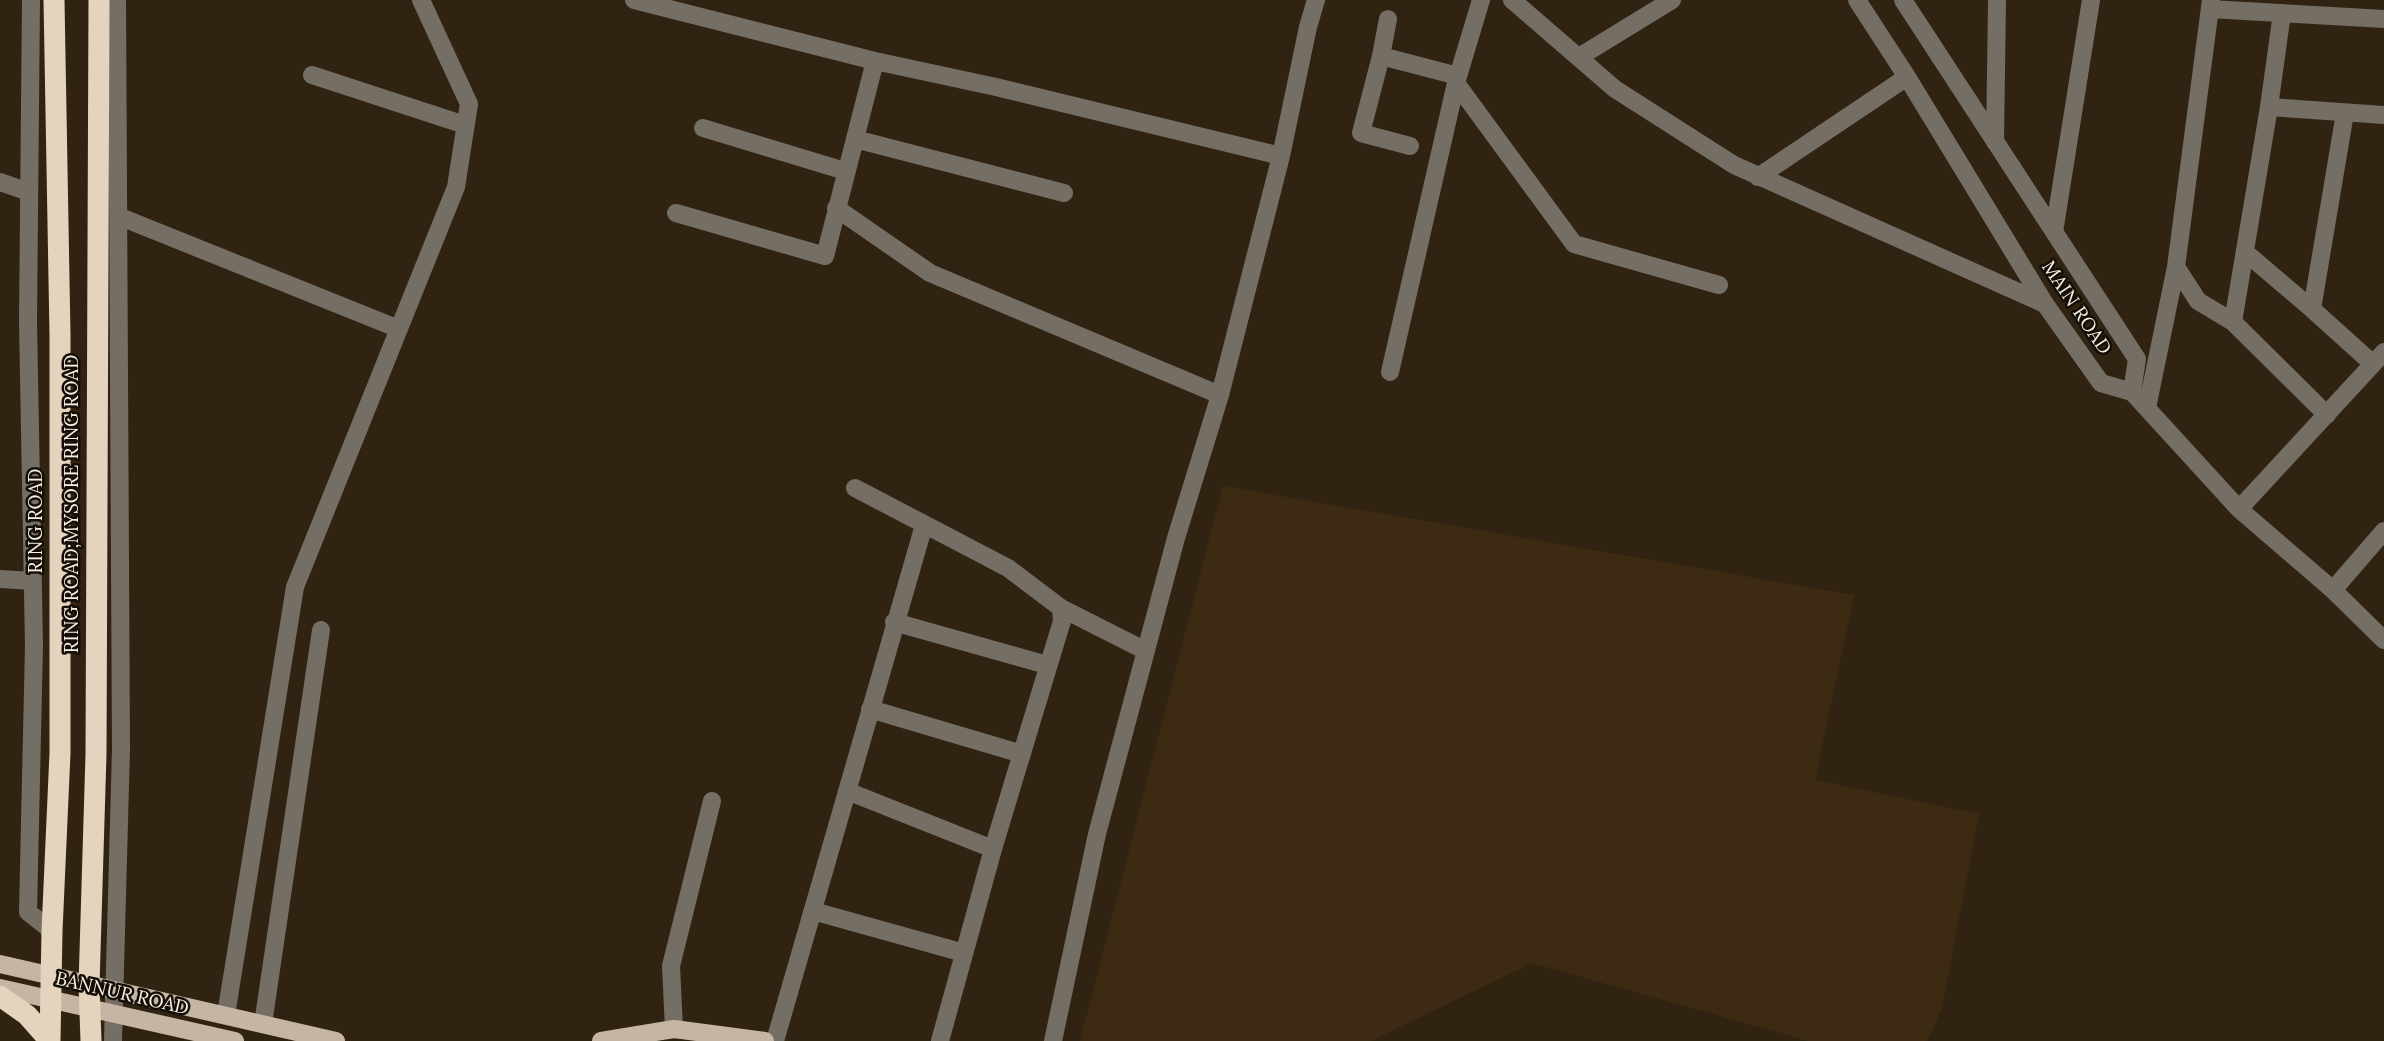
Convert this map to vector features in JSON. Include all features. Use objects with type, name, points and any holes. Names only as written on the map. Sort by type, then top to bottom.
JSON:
[{"type":"highway","name":"RING ROAD","points":[[50,1041],[60,739],[60,335],[54,0]]},
{"type":"highway","name":"RING ROAD;MYSORE RING ROAD","points":[[90,1008],[96,754],[99,0]]},
{"type":"highway","points":[[0,996],[27,1014],[50,1041]]},
{"type":"highway","points":[[90,1008],[90,1041]]},
{"type":"main road","points":[[0,964],[335,1041]]},
{"type":"main road","name":"BANNUR ROAD","points":[[0,988],[235,1041]]},
{"type":"main road","points":[[601,1041],[674,1029],[765,1041]]},
{"type":"street","points":[[31,0],[28,322],[34,660],[28,912],[52,931]]},
{"type":"street","points":[[113,1041],[121,749],[117,0]]},
{"type":"street","points":[[226,1015],[295,587],[456,187],[469,104],[421,0]]},
{"type":"street","points":[[634,0],[875,61],[996,87],[1282,156]]},
{"type":"street","points":[[1054,1041],[1097,834],[1176,538],[1220,396],[1282,156],[1316,0]]},
{"type":"street","points":[[1390,372],[1457,79],[1481,0]]},
{"type":"street","points":[[1512,0],[1615,89],[1734,165],[2045,304]]},
{"type":"street","points":[[1579,57],[1672,0]]},
{"type":"street","name":"MAIN ROAD","points":[[1857,0],[1908,77],[2045,304],[2101,383],[2132,392],[2239,509],[2333,590],[2384,640]]},
{"type":"street","points":[[1903,0],[2137,359],[2132,392]]},
{"type":"street","points":[[1995,142],[1997,0]]},
{"type":"street","points":[[2054,232],[2091,0]]},
{"type":"street","points":[[2147,408],[2176,267],[2211,5],[2282,13],[2384,19]]},
{"type":"street","points":[[2233,322],[2282,13]]},
{"type":"street","points":[[1388,19],[1361,133],[1410,146]]},
{"type":"street","points":[[1381,56],[1457,79],[1574,244],[1719,285]]},
{"type":"street","points":[[676,213],[825,256],[875,61]]},
{"type":"street","points":[[312,75],[465,125]]},
{"type":"street","points":[[1758,177],[1908,77]]},
{"type":"street","points":[[2269,107],[2384,116]]},
{"type":"street","points":[[2312,309],[2345,113]]},
{"type":"street","points":[[703,128],[845,171]]},
{"type":"street","points":[[855,139],[1065,193]]},
{"type":"street","points":[[0,182],[29,192]]},
{"type":"street","points":[[836,208],[930,273],[1220,396]]},
{"type":"street","points":[[118,216],[399,329]]},
{"type":"street","points":[[2239,509],[2378,358],[2312,309],[2245,252]]},
{"type":"street","points":[[2176,267],[2198,301],[2233,322],[2327,415]]},
{"type":"street","points":[[855,488],[1008,568],[1061,608],[1146,651]]},
{"type":"street","points":[[775,1041],[924,525]]},
{"type":"street","points":[[2333,590],[2384,531]]},
{"type":"street","points":[[0,579],[33,581]]},
{"type":"street","points":[[940,1041],[993,849],[1062,621],[1061,608]]},
{"type":"street","points":[[894,622],[1047,665]]},
{"type":"street","points":[[263,1024],[321,630]]},
{"type":"street","points":[[870,709],[1022,754]]},
{"type":"street","points":[[847,791],[993,849]]},
{"type":"street","points":[[674,1029],[671,966],[712,801]]},
{"type":"street","points":[[813,911],[964,953]]},
{"type":"shaded area","points":[[1223,486],[1854,595],[1815,780],[1979,814],[1942,1008],[1927,1041],[1809,1041],[1532,963],[1371,1041],[1080,1041]]}]
